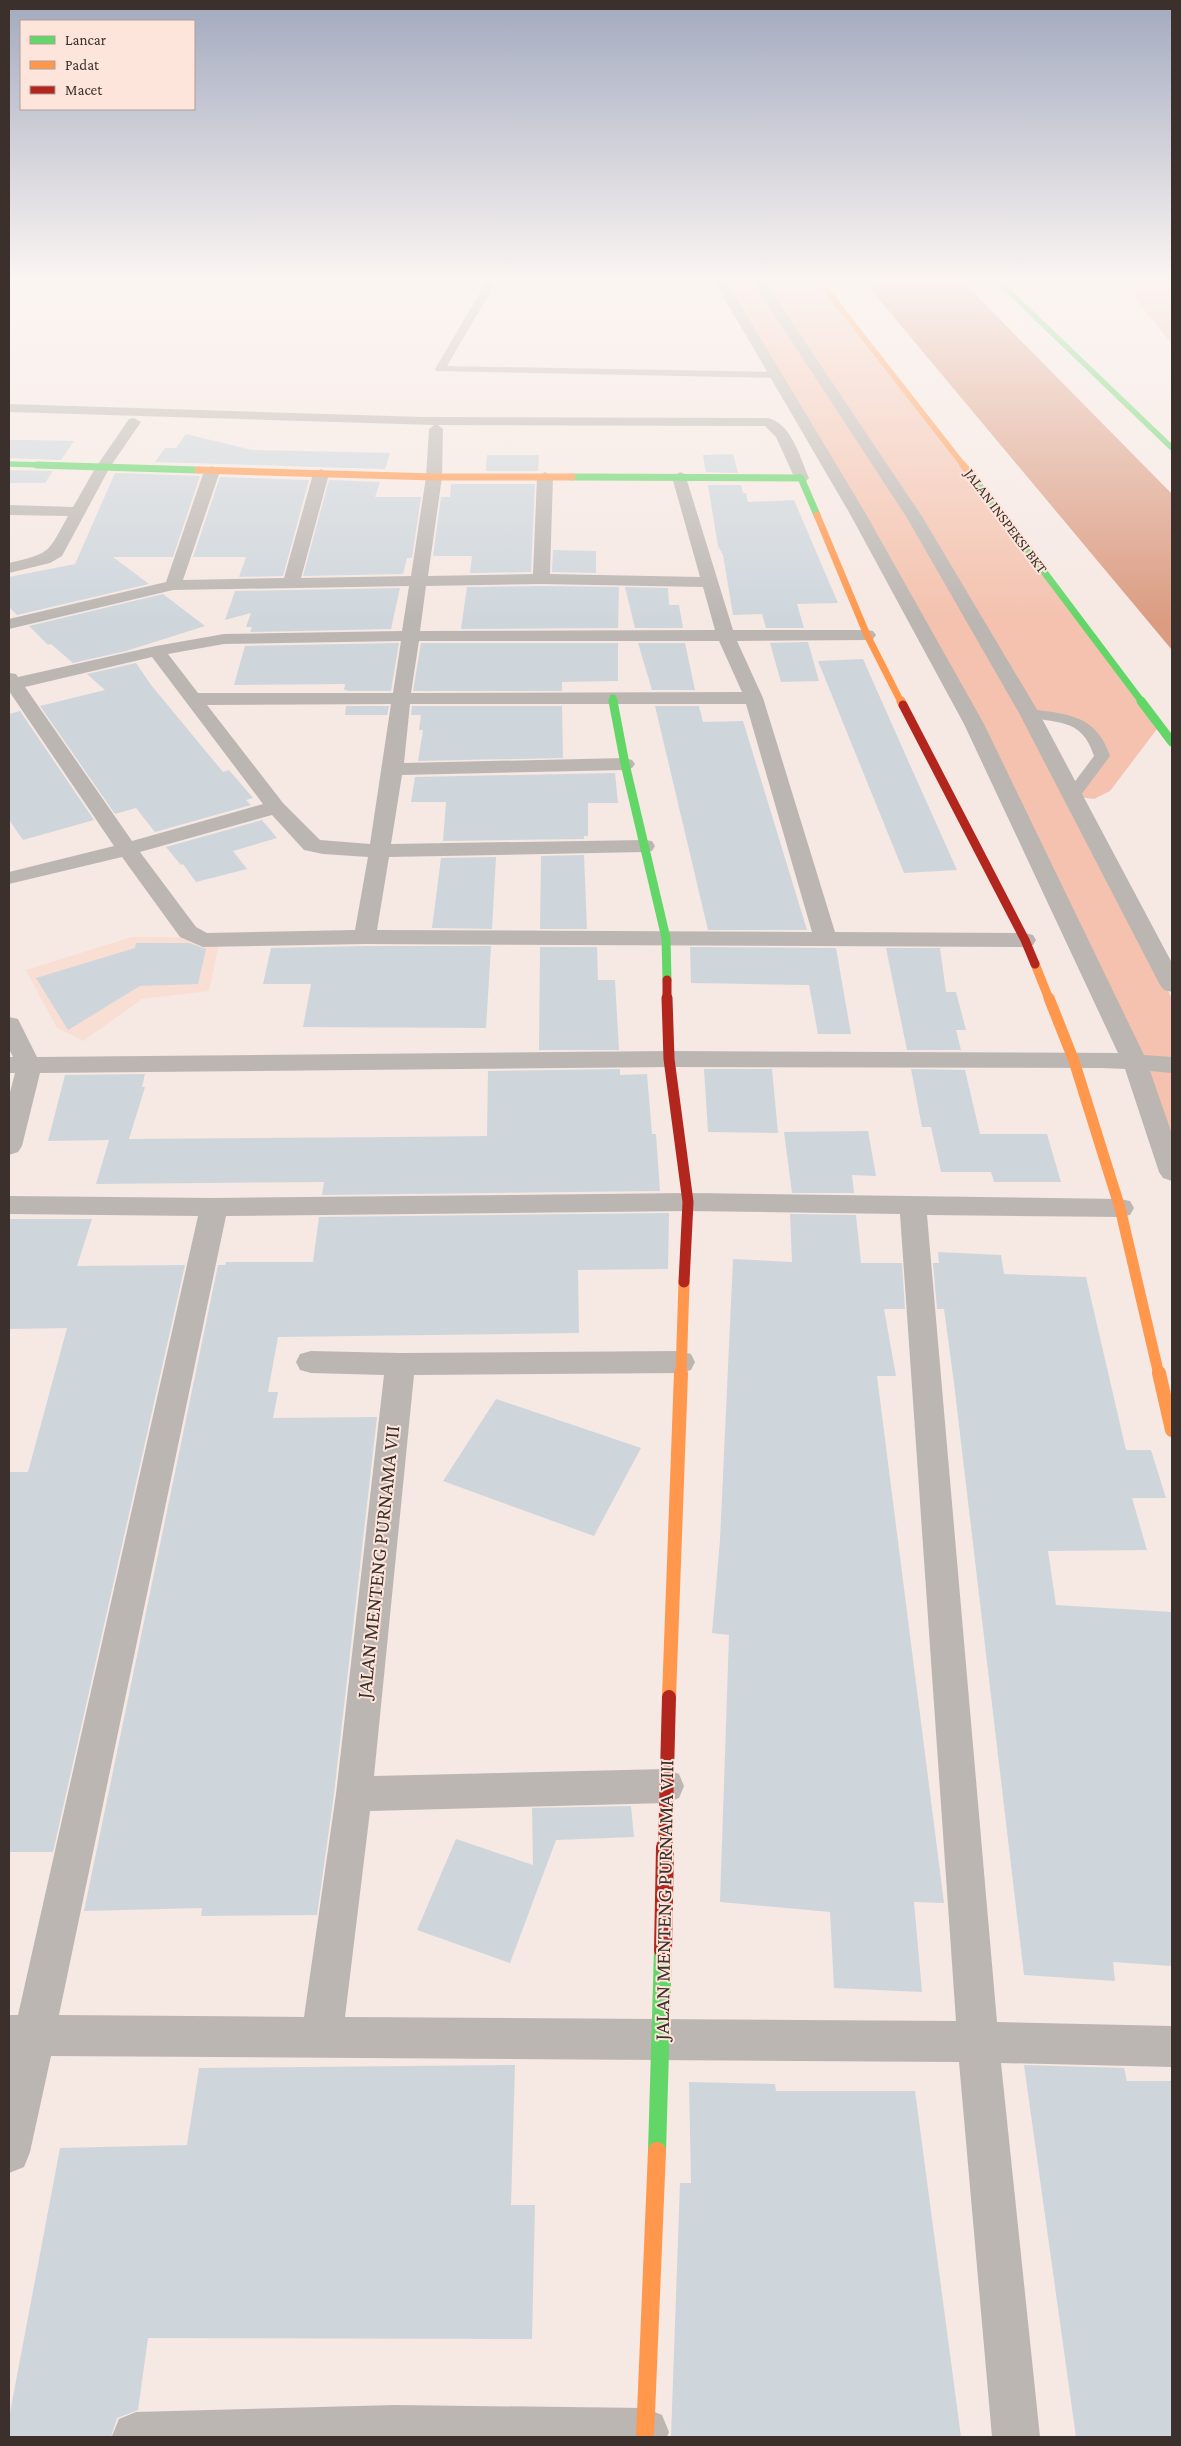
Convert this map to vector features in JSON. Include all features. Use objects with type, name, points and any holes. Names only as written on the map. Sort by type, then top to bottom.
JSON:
[{"type":"street","points":[[787,393],[858,514],[974,724],[1135,1063],[1172,1172]]},
{"type":"street","points":[[833,393],[916,518],[1029,713],[1172,985]]},
{"type":"street","name":"JALAN INSPEKSI BKT","points":[[908,393],[968,470],[1172,742]]},
{"type":"street","points":[[1115,393],[1172,448]]},
{"type":"street","points":[[9,408],[434,421],[768,422],[774,424],[780,431],[802,478],[867,635],[1025,940],[1074,1061],[1120,1208],[1172,1430]]},
{"type":"street","points":[[9,417],[436,430],[780,431]]},
{"type":"street","points":[[9,568],[44,560],[56,553],[103,467],[134,422]]},
{"type":"street","points":[[366,937],[378,851],[393,769],[400,700],[434,477],[436,430]]},
{"type":"street","points":[[9,464],[434,477],[802,478]]},
{"type":"street","points":[[173,585],[212,471]]},
{"type":"street","points":[[291,582],[320,474]]},
{"type":"street","points":[[541,579],[545,477]]},
{"type":"street","points":[[680,477],[725,634],[754,698],[826,938]]},
{"type":"street","points":[[9,510],[78,512]]},
{"type":"street","points":[[9,624],[173,585],[541,579],[709,582]]},
{"type":"street","points":[[867,635],[725,634],[224,639],[156,651],[10,683],[188,932],[203,940],[366,937],[1025,940]]},
{"type":"street","points":[[156,651],[276,807],[312,845],[323,848],[378,851],[644,846]]},
{"type":"street","name":"JALAN MENTENG PURNAMA VIII","points":[[613,698],[625,764],[666,938],[669,1059],[688,1202],[680,1362],[666,1786],[662,2040],[645,2435]]},
{"type":"street","points":[[193,699],[754,698]]},
{"type":"street","points":[[393,769],[625,764]]},
{"type":"street","points":[[9,878],[127,849],[276,807]]},
{"type":"street","points":[[9,1024],[19,1065],[9,1146]]},
{"type":"street","points":[[19,1065],[669,1059],[1074,1061],[1172,1065]]},
{"type":"street","points":[[9,1205],[214,1207],[688,1202],[1120,1208]]},
{"type":"street","points":[[913,1205],[978,2042],[1016,2437]]},
{"type":"street","points":[[9,2152],[21,2035],[214,1207]]},
{"type":"street","points":[[311,1362],[400,1364],[680,1362]]},
{"type":"street","name":"JALAN MENTENG PURNAMA VII","points":[[322,2038],[354,1794],[400,1364]]},
{"type":"street","points":[[354,1794],[666,1786]]},
{"type":"street","points":[[21,2035],[978,2042],[1172,2046]]},
{"type":"street","points":[[136,2436],[303,2435],[395,2428],[645,2435]]},
{"type":"lane","points":[[1029,713],[1073,721],[1090,729],[1099,742],[1102,756],[1072,796]]},
{"type":"shaded area","points":[[787,393],[906,393],[1023,543],[1160,725],[1110,791],[1094,799],[1072,796],[1102,756],[1098,743],[1092,734],[1075,722],[1053,716],[1029,713],[953,583],[1109,865],[1172,999],[1172,1166],[1140,1056],[974,724],[833,471]]},
{"type":"shaded area","points":[[957,393],[1073,393],[1172,494],[1172,650]]},
{"type":"shaded area","points":[[132,937],[220,938],[209,991],[142,999],[83,1041],[57,1028],[26,970]]},
{"type":"building","points":[[186,434],[252,450],[390,453],[385,469],[155,462],[165,448],[176,448]]},
{"type":"building","points":[[9,440],[74,441],[61,460],[9,458]]},
{"type":"building","points":[[733,454],[738,473],[706,472],[703,455]]},
{"type":"building","points":[[487,455],[539,455],[538,471],[486,471]]},
{"type":"building","points":[[9,470],[53,471],[45,483],[9,483]]},
{"type":"building","points":[[115,473],[200,476],[173,557],[113,557],[149,584],[17,615],[9,607],[9,577],[75,564]]},
{"type":"building","points":[[220,477],[309,480],[283,576],[239,577],[246,557],[193,557]]},
{"type":"building","points":[[329,480],[380,482],[375,497],[421,497],[412,558],[407,558],[403,574],[303,576]]},
{"type":"building","points":[[451,484],[535,484],[531,572],[470,573],[472,556],[433,556],[441,497],[450,497]]},
{"type":"building","points":[[708,485],[741,485],[743,493],[746,493],[748,502],[794,500],[838,603],[797,604],[804,628],[766,628],[762,614],[733,615],[723,555],[718,546]]},
{"type":"building","points":[[553,550],[596,551],[596,573],[552,572]]},
{"type":"building","points":[[467,587],[619,587],[618,628],[461,629]]},
{"type":"building","points":[[625,587],[668,588],[669,605],[679,605],[683,628],[635,628]]},
{"type":"building","points":[[400,588],[391,629],[250,632],[252,627],[246,627],[251,613],[225,620],[235,591]]},
{"type":"building","points":[[163,594],[205,626],[126,651],[73,663],[51,644],[48,645],[29,626]]},
{"type":"building","points":[[808,642],[819,681],[781,682],[770,643]]},
{"type":"building","points":[[399,643],[391,691],[350,691],[344,690],[345,684],[234,685],[245,646]]},
{"type":"building","points":[[421,643],[618,643],[618,681],[562,682],[562,691],[413,691]]},
{"type":"building","points":[[638,643],[685,643],[695,690],[652,690]]},
{"type":"building","points":[[863,659],[957,870],[904,873],[818,661]]},
{"type":"building","points":[[136,663],[151,685],[223,772],[229,770],[253,798],[246,800],[251,805],[155,832],[136,808],[115,814],[40,706],[105,690],[87,674]]},
{"type":"building","points":[[346,706],[389,706],[387,715],[345,715]]},
{"type":"building","points":[[412,706],[562,706],[563,758],[418,761],[423,730],[419,730],[421,715],[411,715]]},
{"type":"building","points":[[655,706],[699,706],[703,722],[743,721],[807,930],[708,930]]},
{"type":"building","points":[[20,711],[94,820],[23,840],[9,820],[9,714]]},
{"type":"building","points":[[615,773],[618,803],[588,803],[588,836],[584,836],[584,839],[443,841],[446,802],[411,802],[415,777]]},
{"type":"building","points":[[262,820],[277,838],[233,851],[247,869],[196,882],[183,864],[181,865],[166,847]]},
{"type":"building","points":[[584,855],[587,929],[540,929],[541,856]]},
{"type":"building","points":[[496,857],[492,929],[432,928],[441,858]]},
{"type":"building","points":[[136,943],[189,943],[206,949],[198,984],[140,986],[68,1030],[36,978],[135,948]]},
{"type":"building","points":[[491,946],[486,1028],[303,1027],[311,984],[263,984],[271,948]]},
{"type":"building","points":[[540,947],[597,947],[598,980],[615,980],[619,1050],[539,1050]]},
{"type":"building","points":[[690,947],[836,948],[851,1034],[818,1034],[809,985],[691,983]]},
{"type":"building","points":[[886,948],[940,948],[946,992],[956,992],[966,1030],[956,1030],[961,1050],[907,1050]]},
{"type":"building","points":[[620,1069],[620,1075],[647,1074],[652,1134],[656,1134],[660,1191],[322,1195],[324,1182],[96,1184],[109,1140],[48,1141],[65,1075],[145,1074],[142,1087],[145,1087],[129,1139],[397,1137],[487,1136],[488,1071]]},
{"type":"building","points":[[704,1069],[772,1069],[778,1133],[708,1132]]},
{"type":"building","points":[[911,1069],[965,1070],[980,1134],[1047,1134],[1061,1182],[994,1182],[991,1172],[941,1172],[931,1127],[922,1127]]},
{"type":"building","points":[[868,1131],[876,1176],[852,1175],[854,1193],[792,1193],[784,1132]]},
{"type":"building","points":[[669,1213],[668,1269],[578,1270],[579,1333],[278,1337],[268,1392],[278,1392],[273,1418],[377,1417],[334,1794],[317,1915],[201,1916],[202,1908],[84,1911],[218,1265],[225,1265],[226,1262],[313,1262],[319,1217]]},
{"type":"building","points":[[790,1214],[856,1215],[861,1263],[902,1263],[905,1309],[884,1309],[896,1376],[877,1376],[944,1903],[914,1902],[922,1992],[834,1988],[830,1912],[720,1902],[729,1635],[712,1633],[720,1540],[733,1259],[792,1262]]},
{"type":"building","points":[[9,1219],[92,1219],[77,1266],[185,1265],[53,1852],[9,1852],[9,1472],[28,1472],[67,1328],[9,1329]]},
{"type":"building","points":[[938,1252],[1001,1255],[1004,1274],[1086,1277],[1126,1450],[1151,1450],[1166,1498],[1132,1498],[1147,1550],[1048,1551],[1056,1605],[1172,1612],[1172,1966],[1113,1962],[1115,1981],[1024,1975],[954,1383],[944,1309],[937,1309],[933,1263],[939,1263]]},
{"type":"building","points":[[496,1399],[641,1448],[594,1536],[443,1481]]},
{"type":"building","points":[[631,1806],[634,1837],[556,1840],[510,1963],[417,1930],[456,1839],[533,1865],[532,1808]]},
{"type":"building","points":[[515,2065],[511,2205],[535,2205],[532,2339],[148,2338],[138,2410],[117,2418],[111,2437],[9,2437],[9,2418],[60,2148],[187,2145],[199,2068]]},
{"type":"building","points":[[1024,2065],[1124,2068],[1127,2081],[1172,2081],[1172,2437],[1076,2437]]},
{"type":"building","points":[[689,2082],[775,2084],[776,2091],[915,2091],[961,2437],[671,2437],[680,2183],[691,2183]]},
{"type":"traffic: fast","points":[[1115,393],[1172,448]]},
{"type":"traffic: fast","points":[[9,464],[198,470]]},
{"type":"traffic: fast","points":[[972,476],[1172,742]]},
{"type":"traffic: fast","points":[[572,477],[801,478],[817,515]]},
{"type":"traffic: fast","points":[[613,698],[625,764],[666,938],[667,980]]},
{"type":"traffic: fast","points":[[657,2151],[663,1950]]},
{"type":"traffic: slow","points":[[907,393],[972,476]]},
{"type":"traffic: slow","points":[[198,470],[434,477],[572,477]]},
{"type":"traffic: slow","points":[[817,515],[867,635],[903,705]]},
{"type":"traffic: slow","points":[[1035,964],[1074,1061],[1120,1208],[1172,1430]]},
{"type":"traffic: slow","points":[[669,1697],[684,1282]]},
{"type":"traffic: slow","points":[[645,2437],[657,2151]]},
{"type":"traffic: jam","points":[[903,705],[1025,940],[1035,964]]},
{"type":"traffic: jam","points":[[667,980],[669,1059],[688,1202],[684,1282]]},
{"type":"traffic: jam","points":[[663,1950],[669,1697]]}]
